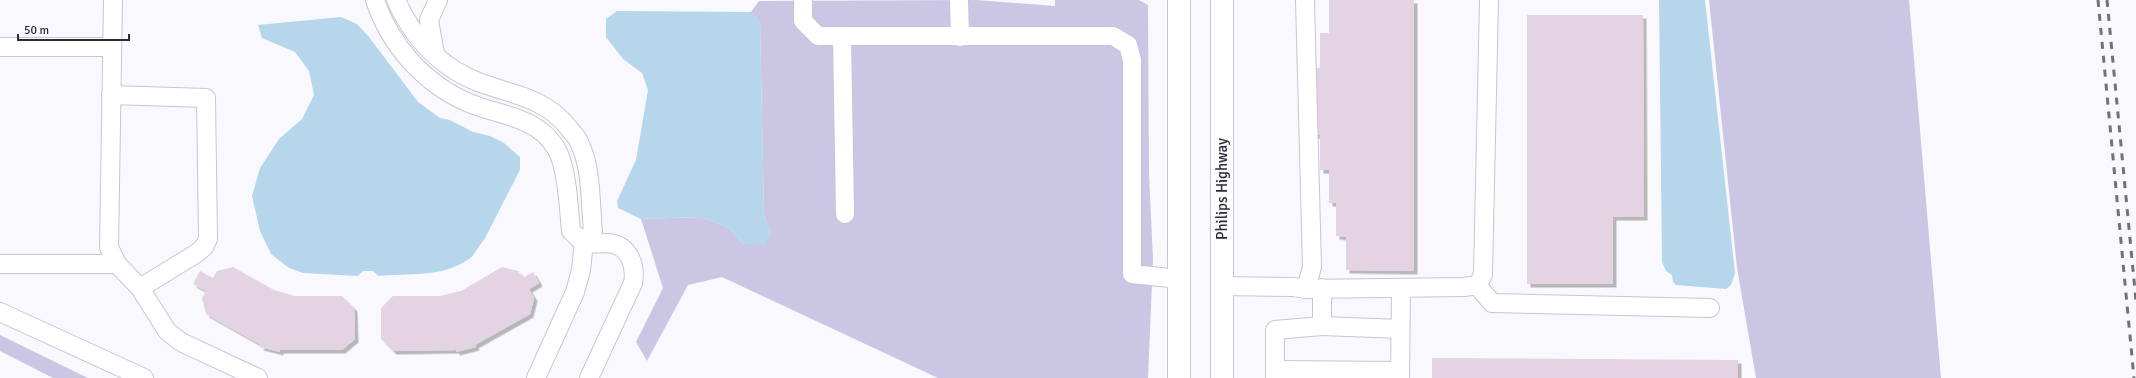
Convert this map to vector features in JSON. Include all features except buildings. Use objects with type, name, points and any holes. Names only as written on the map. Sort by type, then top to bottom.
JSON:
[{"type":"main road","points":[[1179,0],[1179,378]]},
{"type":"main road","name":"Philips Highway","points":[[1222,0],[1222,378]]},
{"type":"lane","points":[[113,0],[109,247],[118,264],[140,288],[167,331],[182,342],[258,378]]},
{"type":"lane","points":[[375,0],[380,15],[390,35],[407,58],[424,75],[446,91],[468,103],[527,122],[544,133],[557,149],[565,176],[571,231],[584,242],[611,243],[625,250],[633,261],[635,272],[633,283],[589,378]]},
{"type":"lane","points":[[396,0],[417,38],[455,71],[482,84],[523,95],[545,105],[579,141],[587,164],[593,231],[584,242],[581,270],[575,292],[536,378]]},
{"type":"lane","points":[[435,54],[429,20],[438,0]]},
{"type":"lane","points":[[803,0],[803,21],[818,36],[1113,36],[1128,45],[1132,60],[1132,274],[1179,278]]},
{"type":"lane","points":[[959,0],[960,37]]},
{"type":"lane","points":[[1306,0],[1312,267],[1314,289],[1322,326]]},
{"type":"lane","points":[[1477,285],[1483,274],[1489,0]]},
{"type":"lane","points":[[842,36],[845,214]]},
{"type":"lane","points":[[0,47],[112,47]]},
{"type":"lane","points":[[111,95],[206,98],[208,238],[204,247],[197,254],[140,288]]},
{"type":"lane","points":[[0,264],[118,264]]},
{"type":"lane","points":[[1222,286],[1294,287],[1314,289],[1464,287],[1477,285]]},
{"type":"lane","points":[[1477,285],[1492,303],[1710,308]]},
{"type":"lane","points":[[1400,329],[1322,326],[1275,330],[1275,374],[1400,375],[1401,288]]},
{"type":"lane","points":[[0,312],[144,378]]},
{"type":"shaded area","points":[[976,0],[1055,6],[1055,0],[1139,0],[1148,5],[1149,174],[1153,259],[1148,378],[938,378],[722,277],[688,285],[647,361],[636,342],[663,288],[641,219],[701,217],[729,228],[744,244],[771,234],[764,215],[760,22],[751,12],[759,1]]},
{"type":"shaded area","points":[[1709,0],[1909,0],[1941,378],[1756,378],[1737,268]]},
{"type":"shaded area","points":[[0,335],[88,378],[53,378],[0,351]]},
{"type":"water","points":[[1659,0],[1705,0],[1735,273],[1731,285],[1726,289],[1676,285],[1673,282],[1672,275],[1666,271],[1662,262]]},
{"type":"water","points":[[617,11],[751,12],[760,22],[764,215],[771,234],[764,245],[744,244],[729,228],[701,217],[641,219],[618,208],[617,201],[636,160],[648,90],[642,73],[623,59],[606,37],[606,19]]},
{"type":"water","points":[[341,17],[357,24],[369,37],[418,102],[440,118],[450,120],[473,132],[490,136],[504,143],[520,157],[520,170],[484,240],[469,259],[459,265],[425,274],[378,276],[373,271],[363,271],[358,276],[303,273],[289,268],[271,254],[260,231],[252,196],[260,168],[279,139],[302,119],[314,95],[309,71],[295,52],[262,38],[258,25]]},
{"type":"railway","points":[[2098,0],[2134,378]]},
{"type":"railway","points":[[2107,0],[2136,301]]}]
